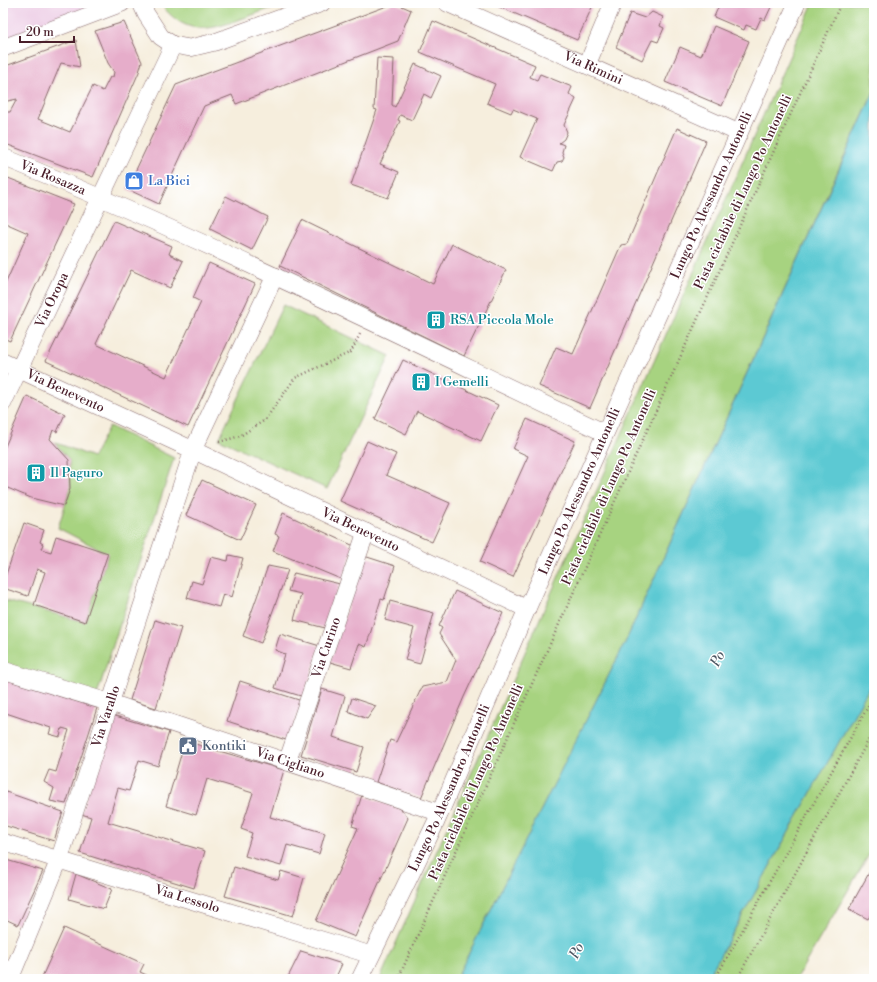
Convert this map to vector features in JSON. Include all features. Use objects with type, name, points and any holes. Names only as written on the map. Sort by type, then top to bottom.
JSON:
[{"type":"street","points":[[3,48],[122,3]]},
{"type":"street","points":[[141,3],[146,14],[161,37],[173,45],[190,48],[215,42],[322,3]]},
{"type":"street","name":"Via Rimini","points":[[447,3],[739,133]]},
{"type":"street","points":[[586,65],[613,3]]},
{"type":"street","name":"Lungo Po Alessandro Antonelli","points":[[360,979],[440,813],[527,609],[797,3]]},
{"type":"street","name":"Via Oropa","points":[[3,403],[102,198],[173,45]]},
{"type":"street","name":"Via Rosazza","points":[[3,157],[102,198]]},
{"type":"street","points":[[102,198],[275,276],[606,433]]},
{"type":"street","points":[[194,450],[275,276]]},
{"type":"street","name":"Via Benevento","points":[[3,362],[194,450],[527,609]]},
{"type":"street","name":"Via Varallo","points":[[10,979],[59,860],[194,450]]},
{"type":"street","name":"Via Curino","points":[[287,762],[366,532]]},
{"type":"street","name":"Via Cigliano","points":[[3,670],[110,703],[440,813]]},
{"type":"street","name":"Via Lessolo","points":[[3,842],[371,955]]},
{"type":"path","name":"Pista ciclabile di Lungo Po Antonelli","points":[[398,979],[841,3]]},
{"type":"path","points":[[194,450],[240,436],[265,420],[295,378],[351,352],[367,320]]},
{"type":"path","points":[[716,979],[874,696]]},
{"type":"path","points":[[737,979],[874,730]]},
{"type":"shaded area","points":[[3,3],[120,3],[3,44]]},
{"type":"green space","points":[[160,3],[285,3],[229,23],[207,28],[197,28],[187,26],[178,21]]},
{"type":"green space","points":[[813,3],[874,3],[874,91],[625,643],[456,979],[380,979]]},
{"type":"green space","points":[[283,305],[390,356],[327,489],[219,439]]},
{"type":"green space","points":[[109,426],[174,458],[97,695],[3,665],[3,600],[85,622],[108,554],[58,528],[70,489],[69,460],[54,442],[93,457]]},
{"type":"green space","points":[[874,679],[874,846],[796,979],[707,979]]},
{"type":"water","name":"Po","points":[[874,92],[874,679],[707,979],[456,979],[625,643]]},
{"type":"building","points":[[395,3],[411,10],[398,41],[236,104],[232,95],[204,106],[159,204],[127,189],[176,85]]},
{"type":"building","points":[[490,3],[594,3],[577,40]]},
{"type":"building","points":[[720,3],[768,3],[772,5],[765,20],[761,18],[756,29],[746,25],[744,30],[714,17]]},
{"type":"building","points":[[652,12],[663,17],[660,26],[664,28],[658,42],[652,40],[642,60],[616,47],[630,13],[645,18]]},
{"type":"building","points":[[433,21],[535,65],[530,77],[537,80],[540,74],[572,87],[569,94],[576,99],[564,125],[567,132],[564,139],[559,143],[564,145],[562,152],[564,157],[562,161],[557,162],[553,171],[520,157],[537,119],[513,109],[511,113],[487,103],[495,84],[420,52]]},
{"type":"building","points":[[124,22],[142,62],[93,177],[3,143],[3,112],[10,112],[17,99],[3,102],[3,67],[76,40],[80,67],[61,63],[38,119],[70,132],[93,86],[103,91],[110,77],[113,77],[114,72],[108,63],[95,31]]},
{"type":"building","points":[[714,26],[749,41],[722,106],[665,82],[680,47],[701,56]]},
{"type":"building","points":[[377,58],[394,59],[392,105],[395,107],[415,64],[441,76],[431,98],[424,94],[412,120],[400,115],[398,120],[400,121],[380,164],[399,172],[388,198],[351,185],[377,110],[374,109]]},
{"type":"building","points":[[677,128],[706,141],[590,408],[539,386],[556,347],[573,354],[621,245],[627,244]]},
{"type":"building","points":[[3,176],[74,204],[10,341],[3,338],[3,289],[28,233],[3,222]]},
{"type":"building","points":[[226,196],[268,217],[252,250],[210,229]]},
{"type":"building","name":"RSA Piccola Mole","points":[[302,220],[433,284],[452,244],[506,270],[464,356],[280,266]]},
{"type":"building","points":[[114,221],[172,246],[169,254],[183,261],[170,288],[131,270],[96,344],[166,377],[201,302],[193,298],[209,263],[255,284],[188,427],[46,361]]},
{"type":"building","name":"I Gemelli","points":[[403,360],[498,405],[481,441],[417,411],[406,434],[375,419]]},
{"type":"building","name":"Il Paguro","points":[[27,396],[65,414],[57,432],[53,430],[50,439],[69,460],[70,489],[64,506],[31,498],[3,486],[3,451]]},
{"type":"building","points":[[527,419],[575,441],[513,577],[480,562],[528,456],[513,449]]},
{"type":"building","points":[[367,441],[396,454],[386,475],[450,503],[432,542],[340,501]]},
{"type":"building","points":[[202,480],[256,505],[240,540],[186,515]]},
{"type":"building","points":[[283,513],[354,546],[343,580],[273,551],[279,536],[275,534]]},
{"type":"building","points":[[24,523],[44,530],[40,542],[43,544],[41,549],[51,552],[56,536],[108,553],[85,622],[34,605],[45,572],[37,569],[28,596],[3,588],[3,583]]},
{"type":"building","points":[[229,555],[243,558],[232,597],[223,594],[219,607],[187,598],[192,581],[202,584],[211,557],[228,561]]},
{"type":"building","points":[[364,556],[395,566],[384,600],[381,599],[366,647],[359,644],[351,668],[330,662]]},
{"type":"building","points":[[268,566],[288,570],[261,643],[243,636]]},
{"type":"building","points":[[294,573],[340,584],[325,628],[294,620],[301,594],[288,591]]},
{"type":"building","points":[[455,591],[503,613],[464,697],[421,798],[376,782],[390,740],[396,742],[422,687],[447,682],[456,660],[439,634],[442,628],[439,626]]},
{"type":"building","points":[[390,601],[434,613],[420,664],[405,660],[414,628],[385,620]]},
{"type":"building","points":[[155,620],[181,628],[156,708],[130,700]]},
{"type":"building","points":[[280,634],[320,646],[304,697],[275,688],[285,654],[275,650]]},
{"type":"building","points":[[3,679],[97,708],[66,804],[50,801],[54,788],[44,782],[49,770],[56,772],[69,730],[62,728],[60,737],[49,734],[51,728],[3,712]]},
{"type":"building","points":[[240,681],[302,701],[289,741],[227,721]]},
{"type":"building","points":[[322,689],[345,696],[333,737],[364,747],[356,772],[301,755]]},
{"type":"building","points":[[352,698],[376,706],[367,719],[348,711]]},
{"type":"building","points":[[112,715],[169,732],[158,766],[139,760],[129,791],[118,788],[108,822],[205,851],[194,888],[80,853],[91,817],[81,814]]},
{"type":"building","points":[[185,741],[284,770],[270,817],[325,833],[319,854],[287,845],[281,866],[245,856],[252,833],[241,829],[253,793],[207,779],[196,815],[166,806]]},
{"type":"building","points":[[3,791],[63,812],[54,841],[3,825]]},
{"type":"building","points":[[362,795],[401,809],[408,818],[355,937],[316,921],[358,828],[352,826]]},
{"type":"building","points":[[3,859],[43,871],[18,925],[3,918]]},
{"type":"building","points":[[874,864],[874,909],[868,919],[849,909]]},
{"type":"building","points":[[234,867],[278,880],[281,871],[304,878],[293,916],[225,896]]},
{"type":"building","points":[[76,874],[112,889],[104,909],[69,899]]},
{"type":"building","points":[[64,928],[144,964],[140,972],[155,979],[41,979]]},
{"type":"building","points":[[301,951],[342,964],[335,979],[287,979]]},
{"type":"place","name":"La Bici","points":[[134,181]]},
{"type":"place","name":"RSA Piccola Mole","points":[[436,320]]},
{"type":"place","name":"I Gemelli","points":[[421,382]]},
{"type":"place","name":"Il Paguro","points":[[36,473]]},
{"type":"place","name":"Kontiki","points":[[188,746]]}]
